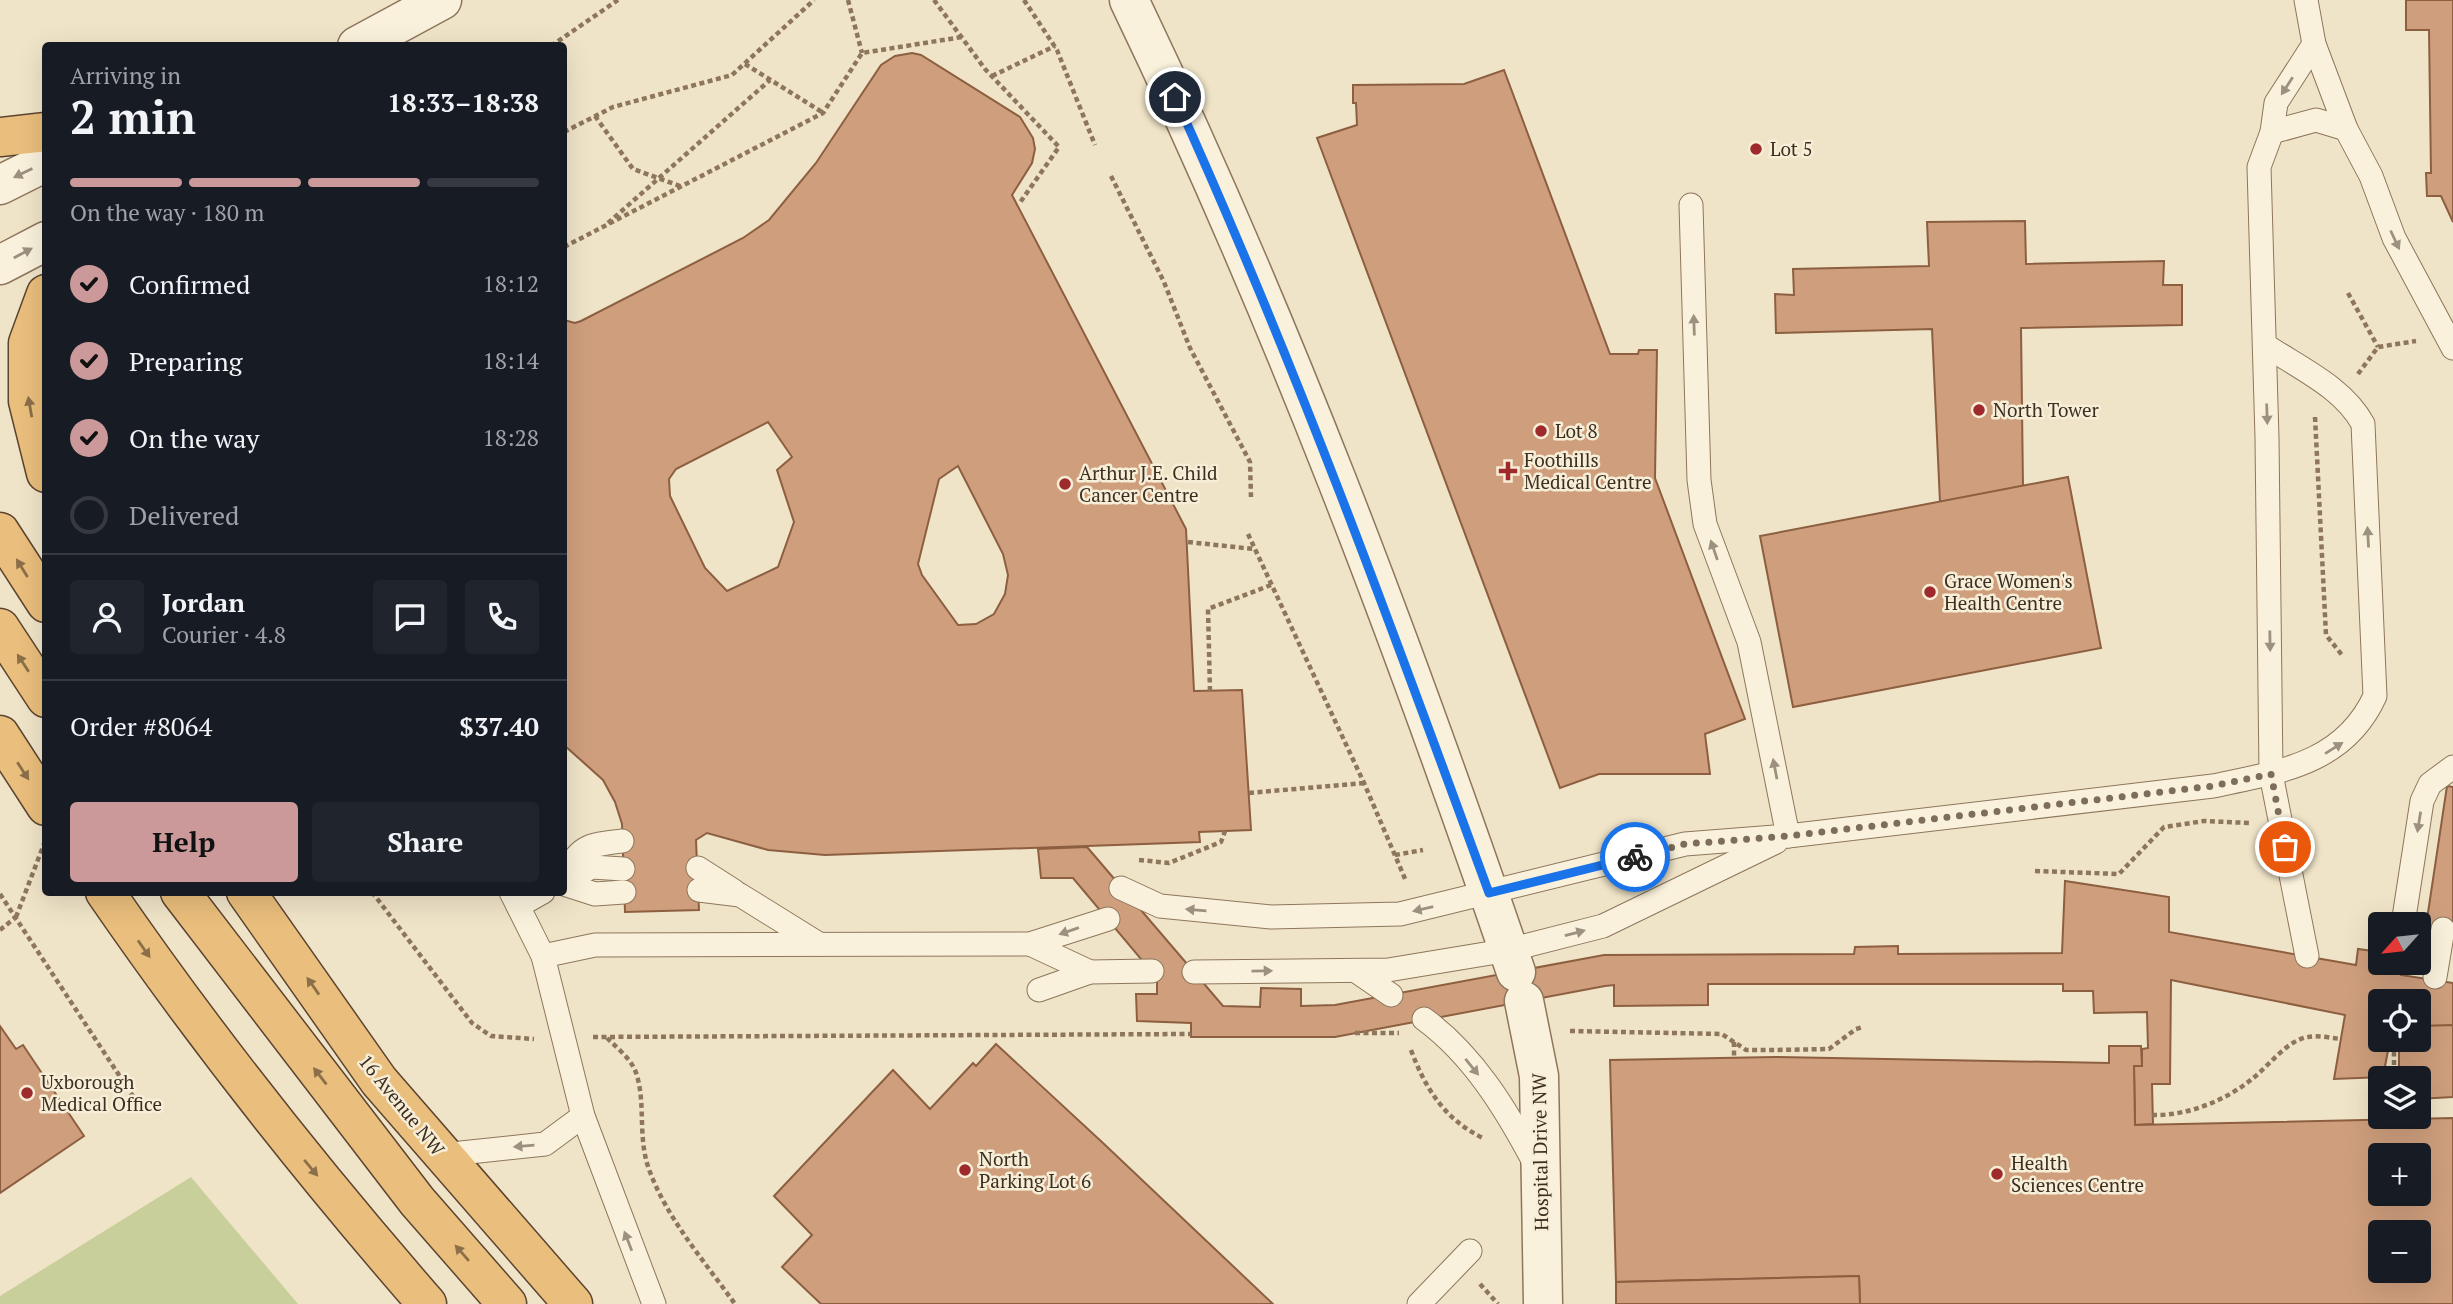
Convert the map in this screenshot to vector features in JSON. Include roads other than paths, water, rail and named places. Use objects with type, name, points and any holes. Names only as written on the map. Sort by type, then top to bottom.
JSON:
[{"type":"highway","points":[[0,137],[42,132]]},
{"type":"highway","points":[[42,304],[28,343],[28,401],[42,457]]},
{"type":"highway","points":[[0,532],[42,597]]},
{"type":"highway","points":[[0,628],[42,692]]},
{"type":"highway","points":[[0,735],[42,800]]},
{"type":"highway","points":[[108,896],[162,974],[291,1144],[427,1304]]},
{"type":"highway","points":[[183,896],[417,1201],[507,1304]]},
{"type":"highway","name":"16 Avenue NW","points":[[249,896],[379,1081],[573,1304]]},
{"type":"street","points":[[364,42],[442,0]]},
{"type":"street","name":"Hospital Drive NW","points":[[1129,0],[1226,206],[1340,488],[1517,974],[1539,1076],[1542,1304]]},
{"type":"street","points":[[0,184],[42,164]]},
{"type":"street","points":[[0,265],[42,243]]},
{"type":"lane","points":[[2306,0],[2314,44],[2346,129],[2371,176],[2394,238],[2453,348]]},
{"type":"lane","points":[[2307,956],[2271,774],[2265,345],[2259,167],[2272,132],[2276,103],[2314,44]]},
{"type":"lane","points":[[2272,132],[2316,120],[2346,129]]},
{"type":"lane","points":[[1691,205],[1699,480],[1705,524],[1749,642],[1788,836]]},
{"type":"lane","points":[[1122,888],[1150,909],[1271,917],[1400,914],[1685,844],[1788,836],[2213,786],[2271,774],[2319,757],[2345,741],[2366,715],[2375,696],[2363,424],[2354,408],[2335,391],[2265,345]]},
{"type":"lane","points":[[2405,912],[2422,802],[2430,784],[2453,767]]},
{"type":"lane","points":[[1194,972],[1388,970],[1517,974],[1603,926],[1788,836]]},
{"type":"lane","points":[[567,874],[575,854],[592,844],[622,841]]},
{"type":"lane","points":[[698,879],[740,895],[819,944]]},
{"type":"lane","points":[[567,882],[595,894],[624,880]]},
{"type":"lane","points":[[514,899],[543,956],[583,1116],[654,1304]]},
{"type":"lane","points":[[543,956],[595,945],[1030,944],[1108,919]]},
{"type":"lane","points":[[2437,977],[2443,929]]},
{"type":"lane","points":[[1030,944],[1090,972]]},
{"type":"lane","points":[[1039,990],[1090,972],[1152,971]]},
{"type":"lane","points":[[1356,971],[1391,995]]},
{"type":"lane","points":[[1424,1019],[1446,1035],[1506,1108],[1541,1173]]},
{"type":"lane","points":[[442,1154],[545,1144],[583,1116]]},
{"type":"lane","points":[[1419,1304],[1470,1251]]},
{"type":"place","name":"Lot 5","points":[[1756,149]]},
{"type":"place","name":"North Tower","points":[[1979,410]]},
{"type":"place","name":"Lot 8","points":[[1541,431]]},
{"type":"place","name":"Foothills Medical Centre","points":[[1508,471]]},
{"type":"place","name":"Arthur J.E. Child Cancer Centre","points":[[1065,484]]},
{"type":"place","name":"Grace Women's Health Centre","points":[[1930,592]]},
{"type":"place","name":"Uxborough Medical Office","points":[[27,1093]]},
{"type":"place","name":"North Parking Lot 6","points":[[965,1170]]},
{"type":"place","name":"Health Sciences Centre","points":[[1997,1174]]}]
